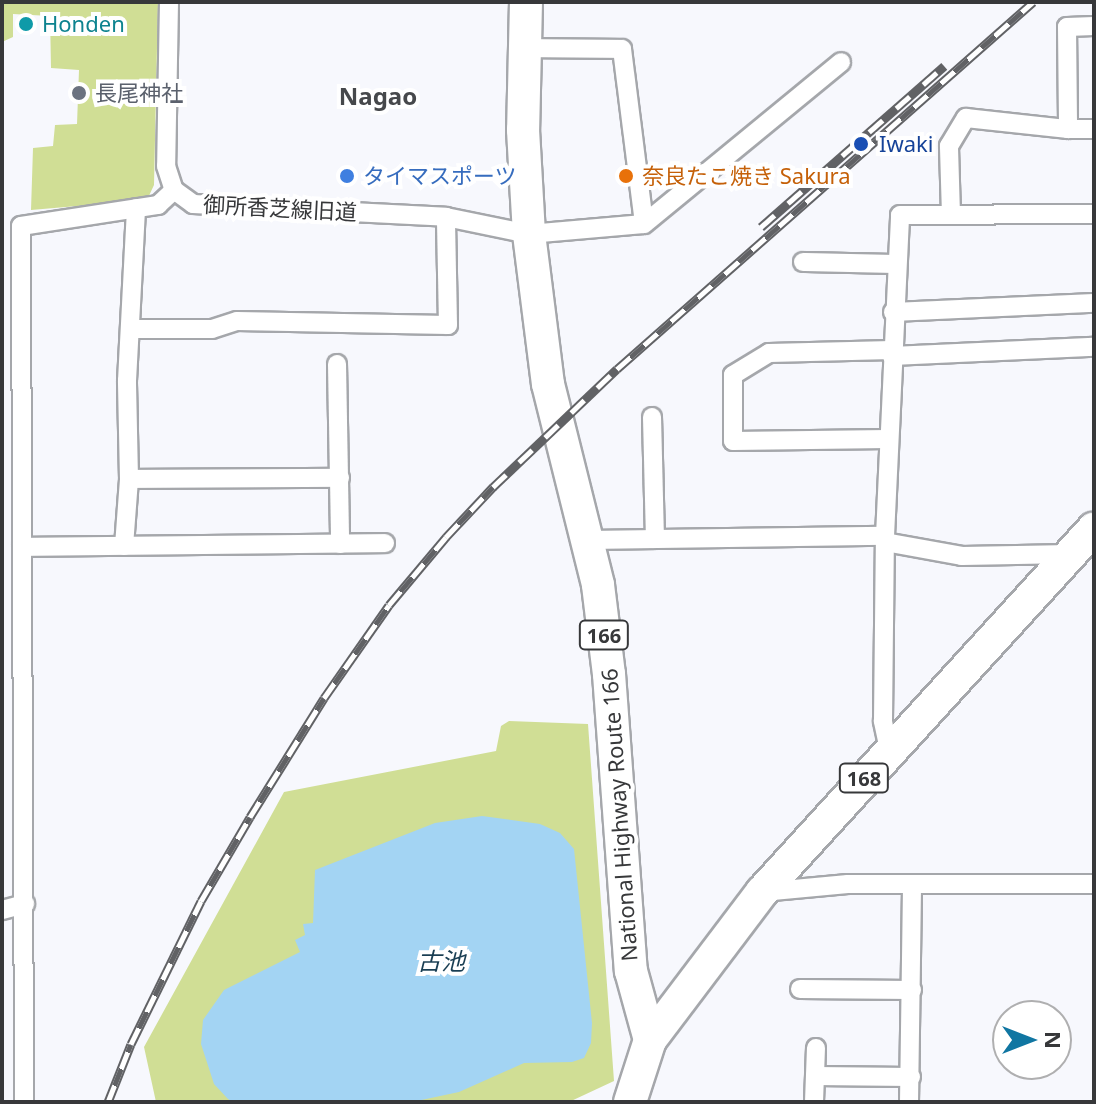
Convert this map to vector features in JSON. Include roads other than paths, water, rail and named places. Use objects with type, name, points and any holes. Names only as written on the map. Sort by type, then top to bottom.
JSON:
[{"type":"highway","name":"National Highway Route 166","points":[[526,2],[523,130],[529,234],[548,384],[588,540],[609,674],[631,971],[650,1040]]},
{"type":"highway","name":"168","points":[[650,1040],[762,892],[1094,529]]},
{"type":"highway","points":[[630,1102],[650,1040]]},
{"type":"street","name":"御所香芝線旧道","points":[[169,2],[166,166],[174,190],[193,204],[446,217],[529,234],[644,224]]},
{"type":"street","points":[[1068,129],[1067,27],[1094,26]]},
{"type":"street","points":[[525,48],[622,49],[644,224]]},
{"type":"street","points":[[644,224],[841,62]]},
{"type":"street","points":[[951,215],[949,146],[966,118],[1094,129]]},
{"type":"street","points":[[2,219],[21,226],[158,205],[174,190]]},
{"type":"street","points":[[124,546],[129,479],[127,381],[136,208]]},
{"type":"street","points":[[889,750],[883,721],[885,539],[893,312],[900,215],[1094,214]]},
{"type":"street","points":[[131,329],[212,329],[237,321],[448,325],[446,217]]},
{"type":"street","points":[[21,226],[24,1102]]},
{"type":"street","points":[[803,262],[897,264]]},
{"type":"street","points":[[893,312],[1094,303]]},
{"type":"street","points":[[888,439],[733,441],[733,375],[769,353],[1094,347]]},
{"type":"street","points":[[337,364],[340,544]]},
{"type":"street","points":[[652,417],[655,539]]},
{"type":"street","points":[[129,479],[340,478]]},
{"type":"street","points":[[588,540],[885,539],[962,556],[1071,554]]},
{"type":"street","points":[[2,560],[21,554],[124,546],[385,543]]},
{"type":"street","points":[[762,892],[848,884],[1094,884]]},
{"type":"street","points":[[909,1102],[912,886]]},
{"type":"street","points":[[2,910],[25,904]]},
{"type":"street","points":[[800,989],[912,990]]},
{"type":"street","points":[[814,1102],[816,1048]]},
{"type":"street","points":[[815,1076],[911,1077]]},
{"type":"water","name":"古池","points":[[482,816],[540,824],[560,833],[574,849],[592,1023],[591,1043],[584,1058],[572,1062],[524,1063],[459,1092],[412,1102],[233,1102],[228,1099],[214,1084],[201,1044],[203,1020],[224,990],[300,952],[295,940],[305,935],[303,924],[313,923],[315,870],[435,823]]},
{"type":"railway","points":[[108,1102],[131,1044],[201,901],[250,817],[324,698],[389,605],[446,537],[493,487],[617,369],[1033,2]]},
{"type":"railway","points":[[761,227],[944,66]]},
{"type":"place","name":"Honden","points":[[26,24]]},
{"type":"place","name":"長尾神社","points":[[79,93]]},
{"type":"place","name":"Iwaki","points":[[861,144]]},
{"type":"place","name":"タイマスポーツ","points":[[347,176]]},
{"type":"place","name":"奈良たこ焼き Sakura","points":[[626,176]]},
{"type":"district","name":"Nagao","points":[[378,96]]}]
